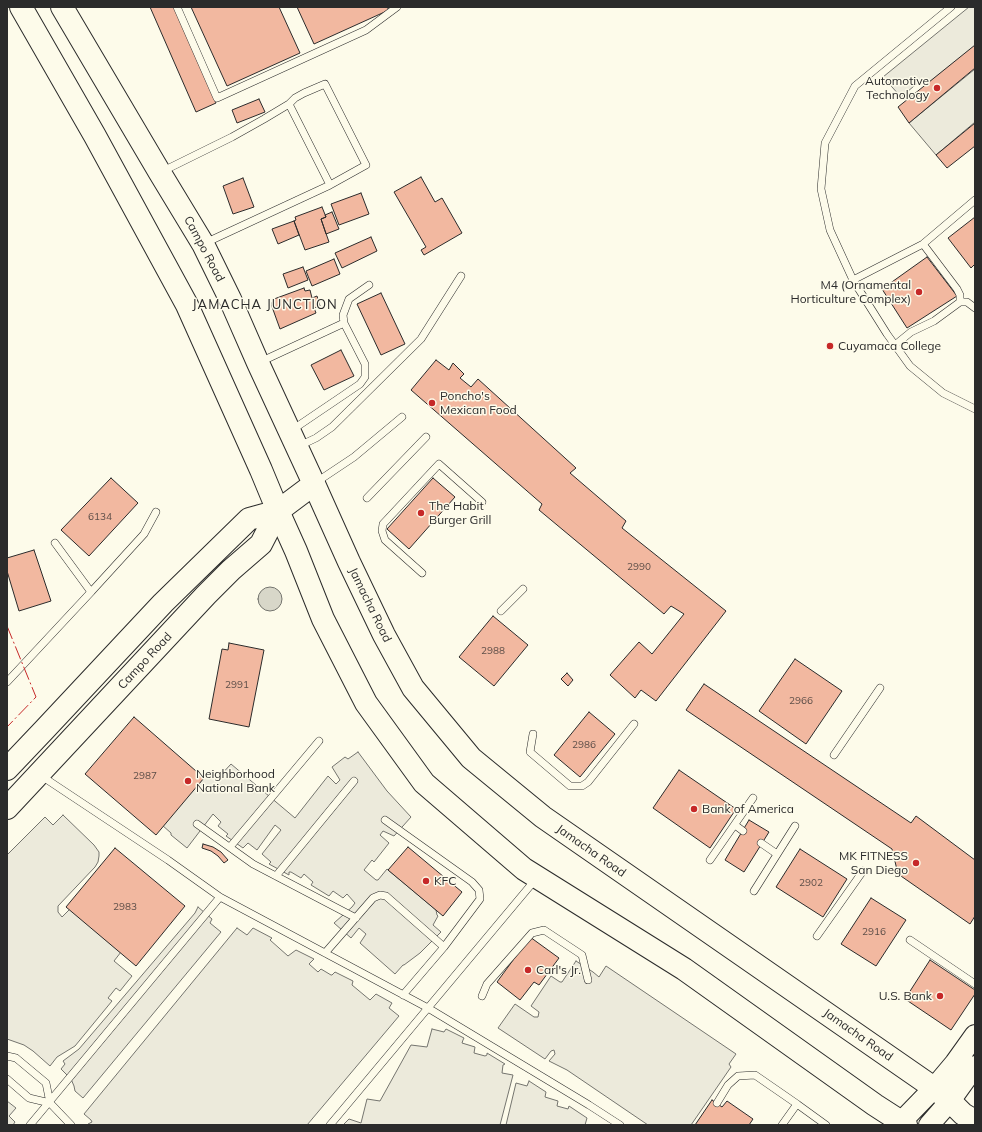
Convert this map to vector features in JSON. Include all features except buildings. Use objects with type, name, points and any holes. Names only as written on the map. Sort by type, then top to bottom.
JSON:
[{"type":"main road","points":[[20,7],[95,136],[187,305],[261,470],[323,619],[366,703],[424,783],[524,869],[684,969],[902,1124]]},
{"type":"main road","name":"Campo Road","points":[[7,769],[163,603],[249,519],[278,511],[314,484],[230,299],[203,244],[62,7]]},
{"type":"main road","name":"Jamacha Road","points":[[314,484],[378,622],[413,688],[471,758],[543,817],[942,1094],[963,1114],[975,1121]]},
{"type":"main road","name":"Campo Road","points":[[7,808],[206,595],[231,570],[261,544],[278,511]]},
{"type":"street","points":[[929,1125],[955,1062],[975,1035]]},
{"type":"street","points":[[902,1124],[942,1094],[975,1066]]},
{"type":"lane","points":[[177,7],[216,98],[366,30],[397,7]]},
{"type":"lane","points":[[951,7],[855,86],[825,143],[821,189],[830,230],[853,280],[887,334],[910,366],[943,393],[975,409]]},
{"type":"lane","points":[[160,173],[264,120],[289,104],[295,98],[325,84],[366,166],[330,185],[203,244]]},
{"type":"lane","points":[[289,104],[330,185]]},
{"type":"lane","points":[[853,280],[923,244],[975,200]]},
{"type":"lane","points":[[923,244],[957,289],[960,295],[960,302]]},
{"type":"lane","points":[[293,439],[316,438],[332,427],[421,338],[461,276]]},
{"type":"lane","points":[[293,439],[360,384],[365,377],[365,364],[344,323],[343,315],[349,300],[369,285]]},
{"type":"lane","points":[[895,345],[911,332],[934,321],[960,302],[968,302],[975,308]]},
{"type":"lane","points":[[258,363],[344,323]]},
{"type":"lane","points":[[314,484],[354,457],[402,417]]},
{"type":"lane","points":[[367,498],[426,437]]},
{"type":"lane","points":[[422,573],[385,540],[382,531],[383,524],[439,464],[482,502]]},
{"type":"lane","points":[[7,682],[144,534],[156,512]]},
{"type":"lane","points":[[55,543],[91,592]]},
{"type":"lane","points":[[501,611],[523,589]]},
{"type":"lane","points":[[834,755],[880,688]]},
{"type":"lane","points":[[533,734],[530,752],[570,786],[582,786],[588,782],[634,724]]},
{"type":"lane","points":[[230,847],[318,741]]},
{"type":"lane","points":[[38,774],[168,860],[220,897],[428,1008],[620,1125]]},
{"type":"lane","points":[[276,876],[354,781]]},
{"type":"lane","points":[[710,860],[753,798]]},
{"type":"lane","points":[[386,820],[472,882],[479,890],[480,900],[403,995]]},
{"type":"lane","points":[[197,824],[253,864],[356,918]]},
{"type":"lane","points":[[735,825],[743,831]]},
{"type":"lane","points":[[754,891],[795,826]]},
{"type":"lane","points":[[761,843],[777,854]]},
{"type":"lane","points":[[817,936],[863,871]]},
{"type":"lane","points":[[330,1125],[538,877]]},
{"type":"lane","points":[[325,953],[373,898],[380,895],[386,896],[444,946]]},
{"type":"lane","points":[[30,1125],[50,1103],[220,897]]},
{"type":"lane","points":[[482,996],[487,984],[532,933],[544,930],[582,955],[588,980]]},
{"type":"lane","points":[[910,940],[975,984]]},
{"type":"lane","points":[[7,1056],[16,1058],[46,1083],[50,1103],[70,1125]]},
{"type":"lane","points":[[717,1103],[728,1084],[738,1076],[755,1075],[826,1125]]},
{"type":"lane","points":[[7,1079],[30,1098],[50,1103]]},
{"type":"lane","points":[[782,1125],[797,1104]]},
{"type":"shaded area","points":[[969,7],[975,7],[975,46],[925,86],[920,81],[901,97],[883,77]]},
{"type":"shaded area","points":[[975,69],[975,122],[936,155],[909,123]]},
{"type":"shaded area","points":[[270,587],[275,588],[281,594],[281,604],[275,610],[270,611],[265,610],[259,604],[258,599],[259,594],[265,588]]},
{"type":"shaded area","points":[[358,752],[387,791],[411,817],[394,836],[383,831],[380,835],[389,843],[374,862],[372,860],[364,870],[378,880],[387,869],[436,910],[438,916],[433,925],[441,932],[420,953],[403,965],[395,974],[360,943],[366,934],[359,928],[351,938],[334,923],[355,903],[347,894],[343,898],[333,891],[329,896],[311,885],[313,882],[304,874],[301,878],[291,872],[289,872],[289,875],[269,864],[271,862],[262,854],[281,830],[275,825],[257,850],[248,843],[243,848],[226,836],[228,834],[218,826],[221,822],[213,814],[187,848],[171,835],[171,833],[162,825],[209,771],[218,778],[231,764],[295,818],[328,776],[336,784],[340,780],[332,767],[345,757],[348,759]]},
{"type":"shaded area","points":[[63,815],[94,845],[99,852],[99,856],[95,867],[58,906],[58,912],[62,917],[70,909],[121,952],[114,961],[132,976],[120,991],[116,988],[108,998],[112,1001],[75,1046],[57,1057],[50,1066],[24,1045],[7,1039],[7,855],[45,817],[53,825]]},
{"type":"shaded area","points":[[198,907],[212,919],[210,923],[221,932],[83,1098],[75,1091],[71,1079],[61,1069],[65,1064],[63,1061],[79,1049],[195,913]]},
{"type":"shaded area","points":[[237,928],[247,935],[253,928],[272,938],[270,940],[288,956],[296,950],[314,959],[309,964],[318,972],[321,969],[332,975],[335,972],[353,981],[352,985],[370,1000],[376,994],[392,1003],[389,1008],[399,1016],[307,1125],[89,1125],[88,1124],[92,1122],[84,1114]]},
{"type":"shaded area","points":[[576,961],[599,977],[606,966],[736,1054],[729,1064],[731,1067],[691,1125],[648,1125],[567,1070],[549,1061],[555,1054],[554,1050],[551,1051],[545,1059],[498,1028],[515,1004],[534,1017],[538,1017],[539,1012],[531,1006],[551,976],[562,982]]},
{"type":"shaded area","points":[[432,1029],[444,1032],[446,1029],[464,1038],[462,1043],[475,1047],[474,1053],[485,1056],[487,1053],[505,1064],[503,1065],[502,1073],[513,1075],[500,1125],[343,1125],[349,1119],[361,1123],[367,1099],[380,1101],[411,1045],[427,1047]]},
{"type":"shaded area","points":[[529,1081],[546,1092],[545,1097],[558,1101],[557,1106],[568,1109],[569,1106],[587,1118],[585,1125],[506,1125],[516,1083],[527,1086]]},
{"type":"shaded area","points":[[7,1101],[16,1108],[9,1116],[15,1122],[13,1125],[7,1125]]},
{"type":"power","points":[[7,626],[36,697],[7,727]]},
{"type":"place","name":"Automotive Technology","points":[[937,88]]},
{"type":"place","name":"M4 (Ornamental Horticulture Complex)","points":[[919,292]]},
{"type":"place","name":"Cuyamaca College","points":[[830,346]]},
{"type":"place","name":"Poncho's Mexican Food","points":[[432,403]]},
{"type":"place","name":"The Habit Burger Grill","points":[[421,513]]},
{"type":"place","name":"Neighborhood National Bank","points":[[188,781]]},
{"type":"place","name":"Bank of America","points":[[694,809]]},
{"type":"place","name":"MK FITNESS San Diego","points":[[916,863]]},
{"type":"place","name":"KFC","points":[[426,881]]},
{"type":"place","name":"Carl's Jr.","points":[[528,970]]},
{"type":"place","name":"U.S. Bank","points":[[940,996]]},
{"type":"district","name":"JAMACHA JUNCTION","points":[[265,305]]}]
